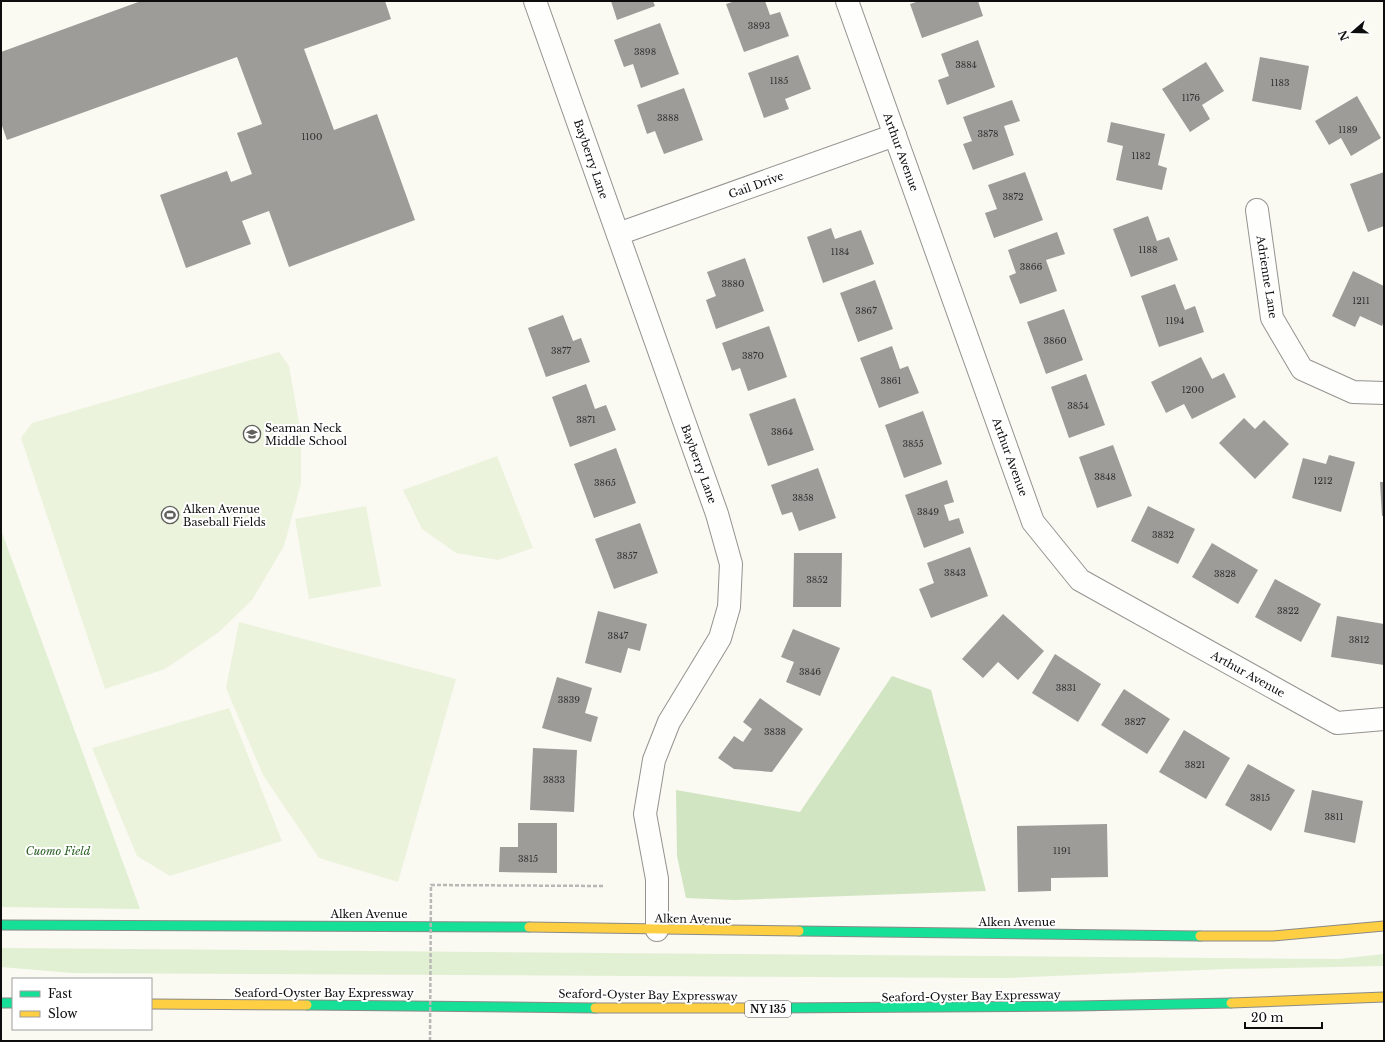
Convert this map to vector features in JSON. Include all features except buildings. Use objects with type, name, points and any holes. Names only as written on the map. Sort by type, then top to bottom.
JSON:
[{"type":"main road","name":"Alken Avenue","points":[[1,925],[482,926],[657,930],[1272,936],[1384,926]]},
{"type":"main road","name":"Seaford-Oyster Bay Expressway","points":[[152,1004],[835,1009],[1065,1007],[1384,997]]},
{"type":"main road","points":[[1,1003],[12,1003]]},
{"type":"street","name":"Bayberry Lane","points":[[535,1],[717,514],[731,564],[729,607],[720,638],[669,722],[654,760],[645,814],[657,879],[657,930]]},
{"type":"street","name":"Arthur Avenue","points":[[847,1],[1033,522],[1080,580],[1336,723],[1384,719]]},
{"type":"street","name":"Gail Drive","points":[[618,234],[894,136]]},
{"type":"street","name":"Adrienne Lane","points":[[1257,210],[1272,318],[1302,369],[1353,392],[1384,393]]},
{"type":"path","points":[[430,1041],[432,885],[603,886]]},
{"type":"green space","name":"Alken Avenue Baseball Fields","points":[[279,352],[289,366],[301,434],[301,483],[284,546],[252,600],[219,632],[165,669],[105,689],[21,438],[32,423]]},
{"type":"green space","points":[[497,456],[533,548],[498,560],[456,553],[422,529],[403,490]]},
{"type":"green space","points":[[366,506],[381,586],[309,599],[295,519]]},
{"type":"green space","name":"Cuomo Field","points":[[1,530],[140,909],[1,907]]},
{"type":"green space","points":[[239,622],[456,679],[398,882],[319,858],[263,775],[226,688]]},
{"type":"green space","points":[[892,676],[931,690],[986,891],[734,900],[686,898],[677,856],[676,790],[800,812]]},
{"type":"green space","points":[[229,708],[282,841],[170,876],[137,856],[92,748]]},
{"type":"green space","points":[[1,948],[1338,959],[1384,954],[1384,966],[1226,969],[1005,978],[73,973],[1,967]]},
{"type":"traffic: fast","points":[[1,925],[529,927]]},
{"type":"traffic: fast","points":[[799,931],[1200,936]]},
{"type":"traffic: fast","points":[[1,1003],[12,1003]]},
{"type":"traffic: fast","points":[[768,1008],[1076,1006],[1231,1003]]},
{"type":"traffic: fast","points":[[307,1005],[595,1008]]},
{"type":"traffic: slow","points":[[1200,936],[1273,936],[1384,926]]},
{"type":"traffic: slow","points":[[529,927],[799,931]]},
{"type":"traffic: slow","points":[[1231,1003],[1384,997]]},
{"type":"traffic: slow","points":[[152,1004],[307,1005]]},
{"type":"traffic: slow","points":[[595,1008],[768,1008]]},
{"type":"place","name":"Seaman Neck Middle School","points":[[252,434]]},
{"type":"place","name":"Alken Avenue Baseball Fields","points":[[170,515]]}]
